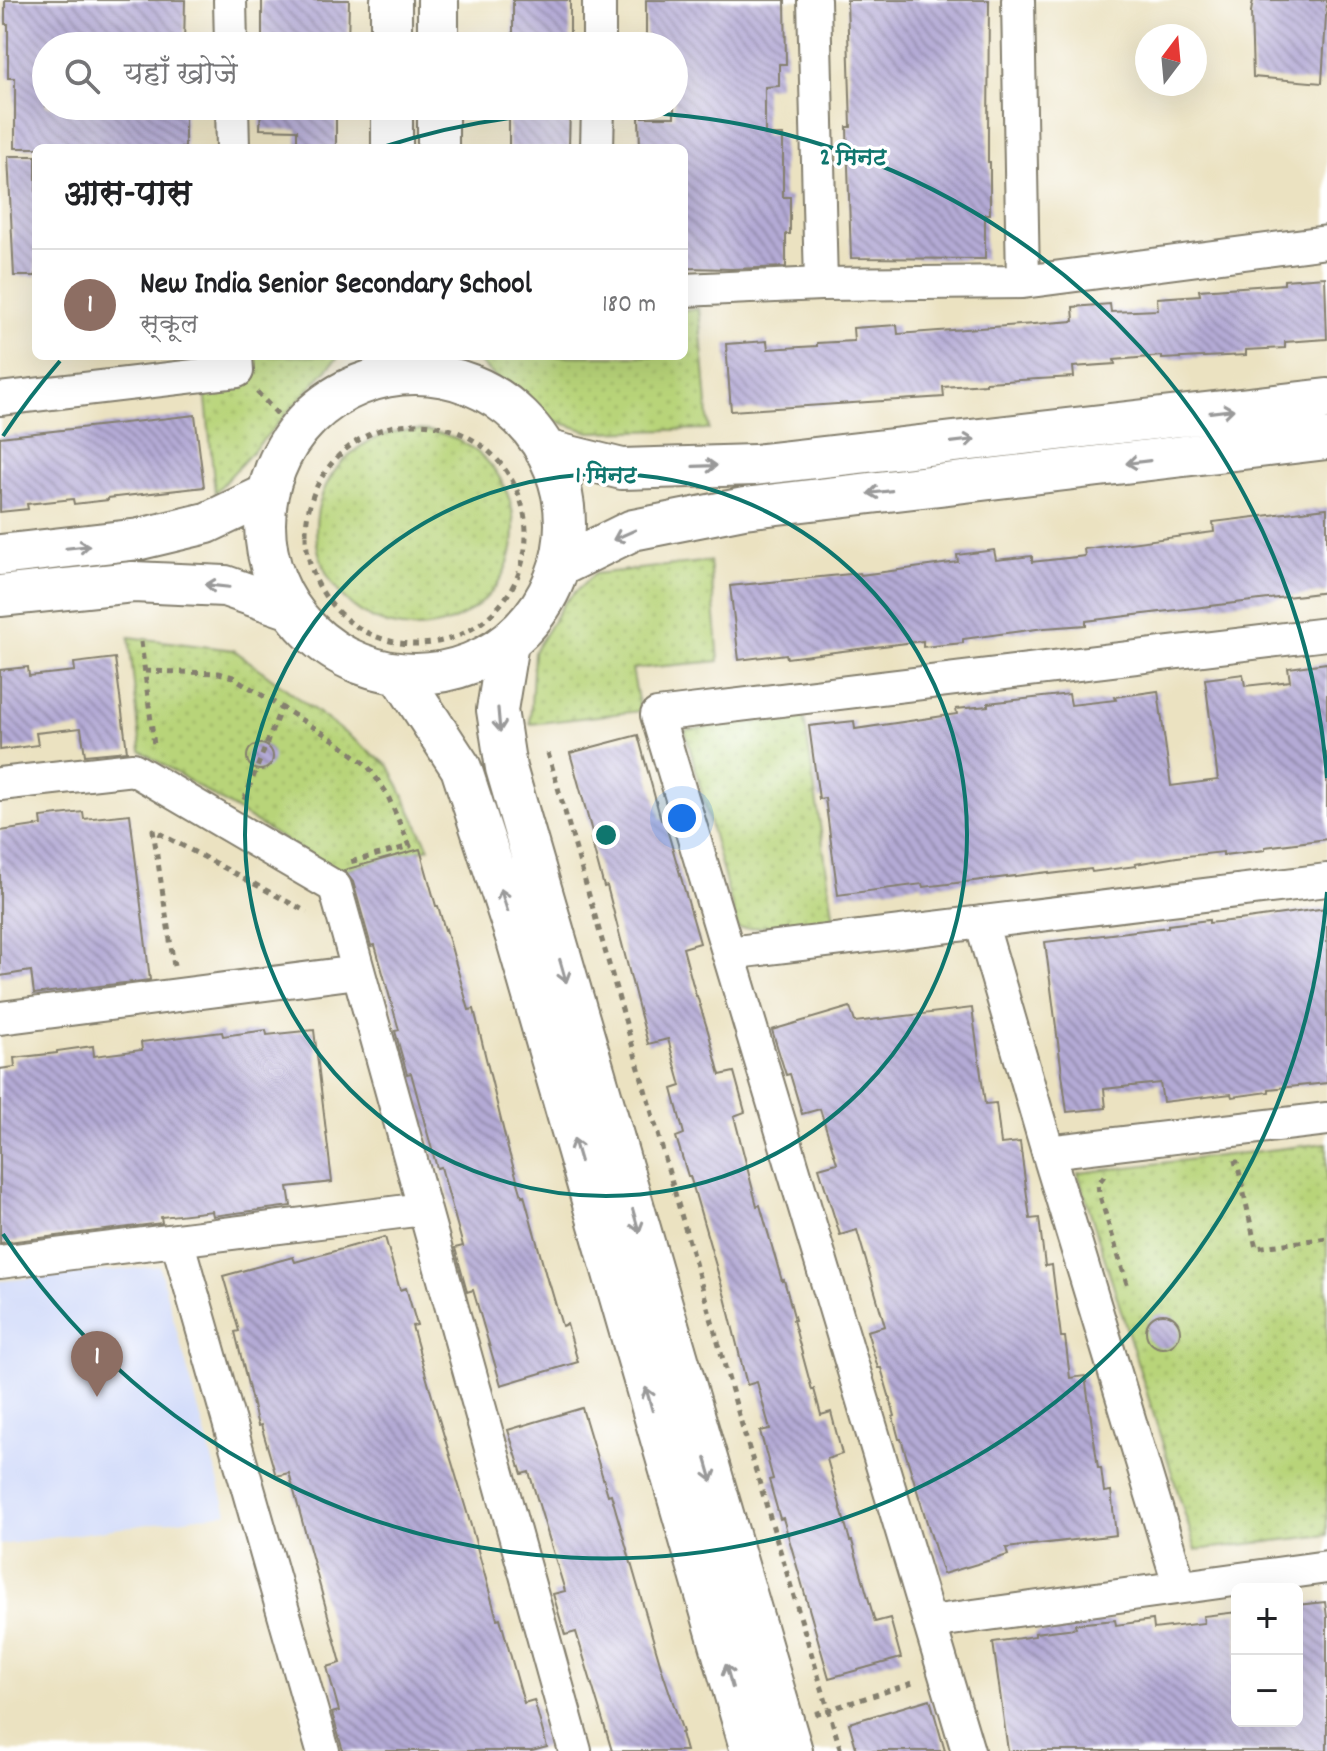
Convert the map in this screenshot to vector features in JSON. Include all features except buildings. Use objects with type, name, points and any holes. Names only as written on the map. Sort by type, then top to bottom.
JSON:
[{"type":"street","points":[[230,0],[231,32]]},
{"type":"street","points":[[391,0],[391,32]]},
{"type":"street","points":[[438,0],[438,32]]},
{"type":"street","points":[[599,0],[599,32]]},
{"type":"street","points":[[814,0],[821,284]]},
{"type":"street","points":[[1018,0],[1023,282]]},
{"type":"street","points":[[232,120],[233,144]]},
{"type":"street","points":[[392,120],[392,144]]},
{"type":"street","points":[[438,120],[438,144]]},
{"type":"street","points":[[597,144],[598,120]]},
{"type":"street","points":[[688,290],[821,284],[1023,282],[1327,242]]},
{"type":"street","points":[[0,399],[236,364]]},
{"type":"street","points":[[466,371],[527,424],[545,450],[562,492],[565,509],[560,566],[548,595],[531,621],[491,654],[450,670],[399,673],[363,665],[320,641],[291,609],[275,578],[265,530],[268,494],[283,452],[295,433],[364,372],[380,379],[419,375],[443,377],[466,371]]},
{"type":"street","points":[[545,450],[622,469],[755,465],[1327,399]]},
{"type":"street","points":[[560,566],[633,530],[744,508],[1327,439]]},
{"type":"street","points":[[0,555],[140,539],[207,523],[268,494]]},
{"type":"street","points":[[0,596],[148,582],[225,586],[291,609]]},
{"type":"street","points":[[968,1751],[657,715],[1327,634]]},
{"type":"street","points":[[508,643],[497,710],[506,768],[799,1734]]},
{"type":"street","points":[[399,673],[461,768],[516,937],[751,1751]]},
{"type":"street","points":[[0,784],[133,769],[335,887],[575,1751]]},
{"type":"street","points":[[728,953],[1327,880]]},
{"type":"street","points":[[981,922],[1180,1587]]},
{"type":"street","points":[[0,1018],[358,972]]},
{"type":"street","points":[[1048,1152],[1327,1119]]},
{"type":"street","points":[[0,1262],[423,1209]]},
{"type":"street","points":[[177,1240],[323,1751]]},
{"type":"street","points":[[930,1622],[1327,1567]]},
{"type":"path","points":[[236,364],[295,433]]},
{"type":"path","points":[[426,424],[458,432],[494,457],[508,473],[522,502],[527,534],[522,566],[509,596],[486,620],[459,636],[427,644],[394,643],[363,631],[336,611],[317,583],[306,552],[306,518],[316,486],[335,459],[361,438],[392,426],[426,424]]},
{"type":"path","points":[[141,642],[154,745],[167,754]]},
{"type":"path","points":[[145,671],[219,673],[233,677],[334,740],[367,765],[386,792],[410,846],[337,866]]},
{"type":"path","points":[[243,804],[281,708]]},
{"type":"path","points":[[548,753],[741,1422],[841,1751]]},
{"type":"path","points":[[174,971],[153,830],[307,912]]},
{"type":"path","points":[[1222,1164],[1237,1162],[1256,1248],[1327,1238]]},
{"type":"path","points":[[1117,1175],[1102,1176],[1098,1184],[1128,1287]]},
{"type":"path","points":[[799,1734],[829,1709],[945,1673]]},
{"type":"shaded area","points":[[159,1266],[227,1513],[0,1545],[0,1281]]},
{"type":"green space","points":[[699,309],[709,429],[590,432],[550,419],[505,386],[478,360],[688,360],[688,310]]},
{"type":"green space","points":[[249,360],[335,360],[215,493],[205,388],[234,378]]},
{"type":"green space","points":[[415,430],[453,438],[485,459],[506,491],[514,529],[506,567],[485,599],[453,620],[415,628],[377,620],[345,599],[324,567],[316,529],[324,491],[345,459],[377,438]]},
{"type":"green space","points":[[710,561],[719,661],[632,669],[640,711],[530,724],[534,652],[564,603],[594,574]]},
{"type":"green space","points":[[129,637],[234,650],[389,766],[429,848],[336,872],[141,751]]},
{"type":"green space","points":[[804,716],[834,920],[738,929],[685,730]]},
{"type":"green space","points":[[1327,1143],[1327,1535],[1196,1550],[1078,1173]]},
{"type":"place","name":"New India Senior Secondary School","points":[[97,1397]]}]
